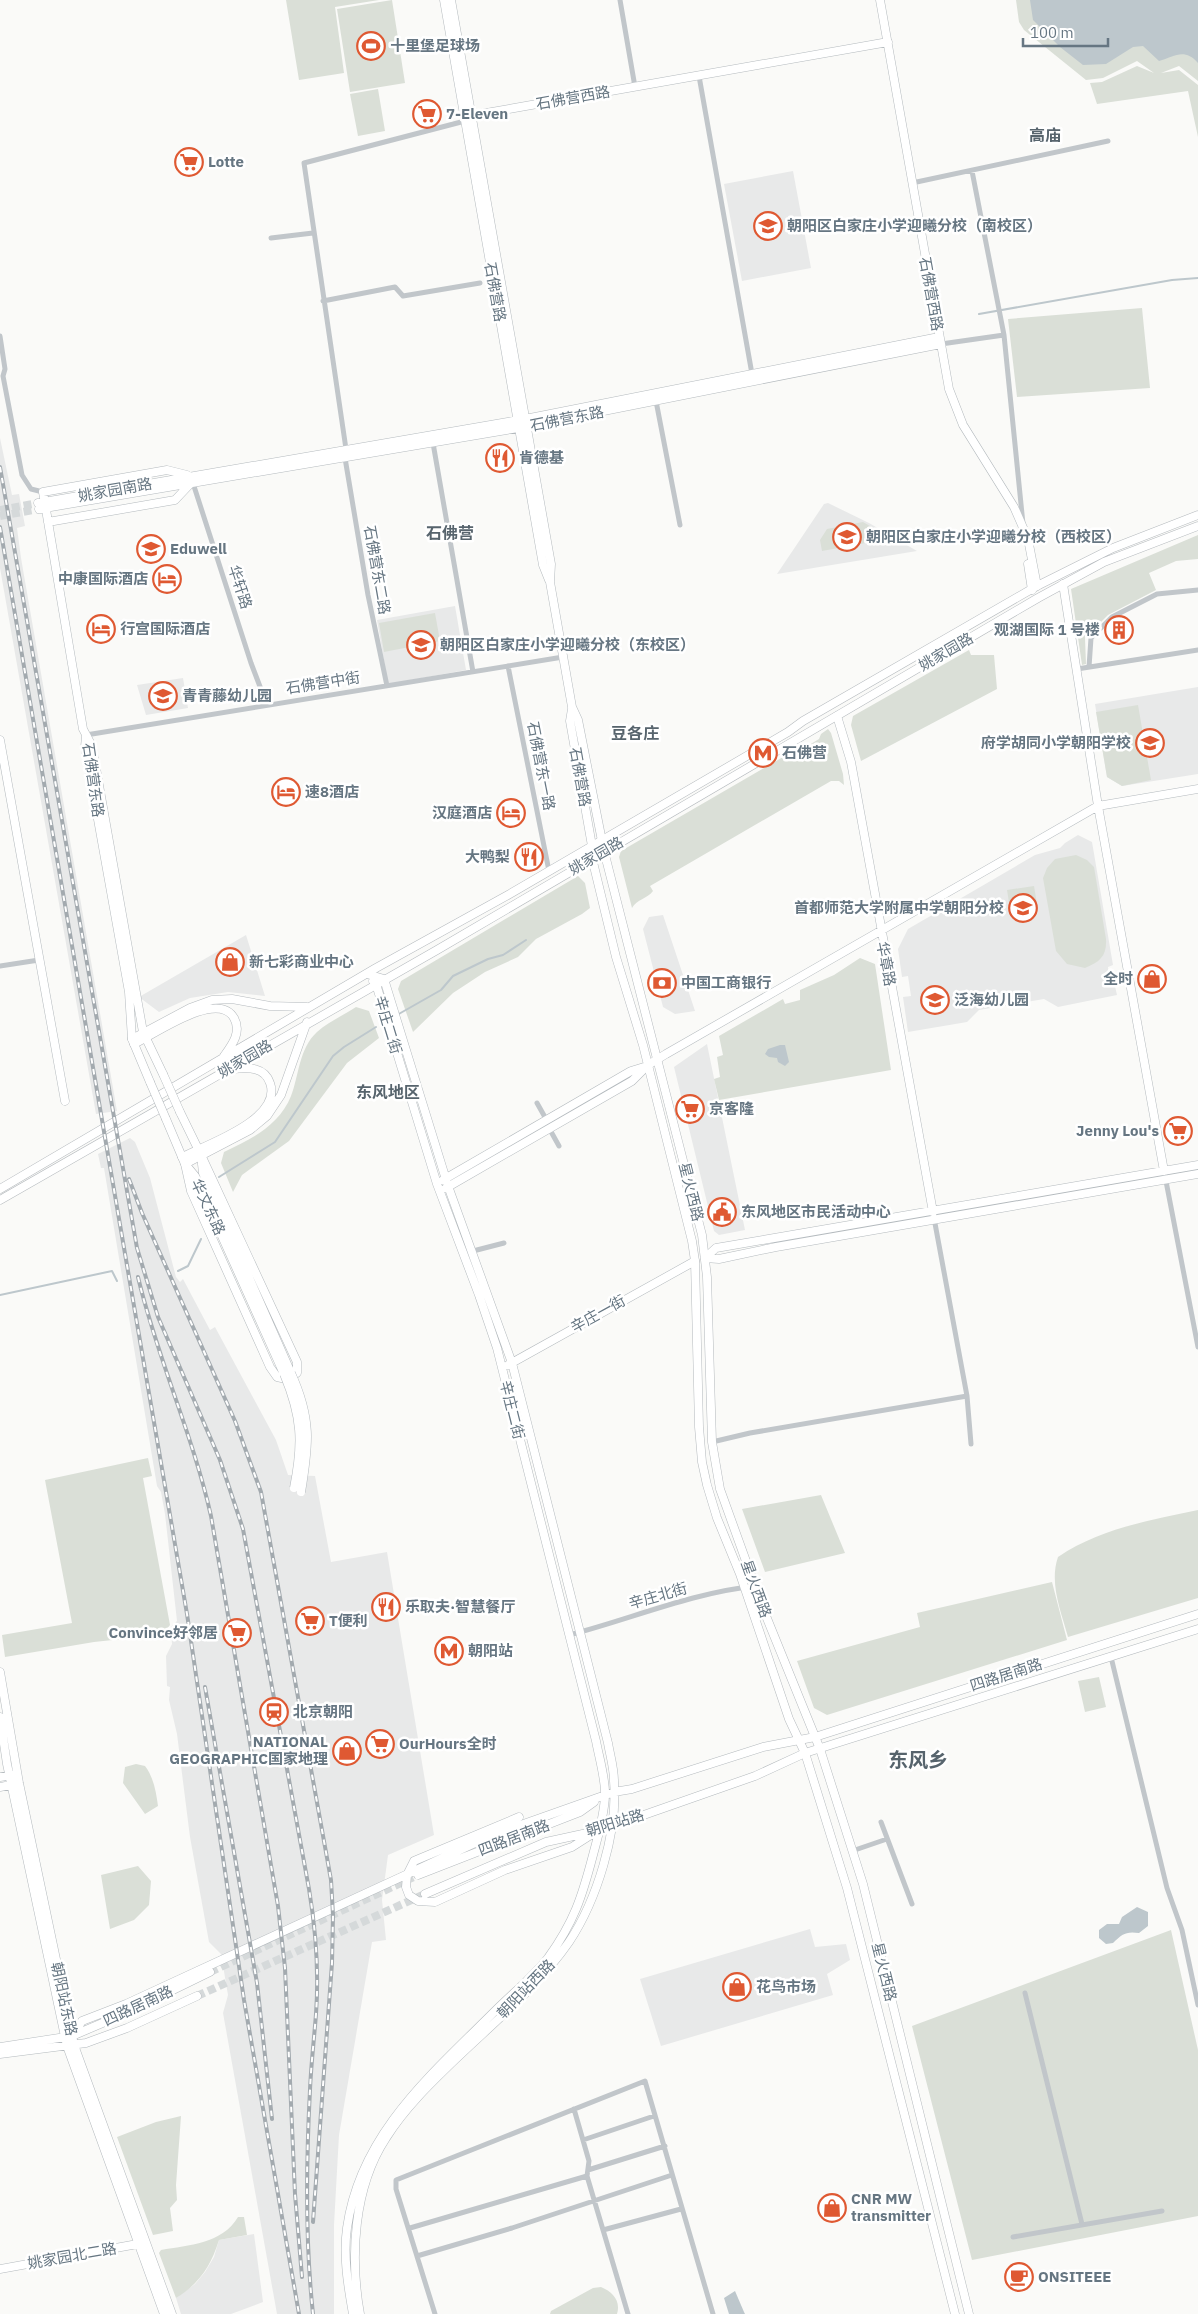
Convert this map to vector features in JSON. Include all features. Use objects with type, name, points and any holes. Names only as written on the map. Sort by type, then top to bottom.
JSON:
[{"type":"main road","name":"石佛营路","points":[[444,0],[522,423],[543,565],[550,582],[572,707],[578,720],[600,842],[604,851]]},
{"type":"main road","name":"石佛营路","points":[[451,0],[467,118]]},
{"type":"main road","name":"石佛营西路","points":[[880,0],[949,389],[963,425],[1014,507],[1024,527],[1028,539],[1035,588]]},
{"type":"main road","name":"石佛营西路","points":[[467,118],[888,42]]},
{"type":"main road","name":"石佛营东路","points":[[346,454],[434,443],[752,374],[940,340]]},
{"type":"main road","name":"石佛营东路","points":[[192,479],[656,401],[940,340]]},
{"type":"main road","points":[[48,522],[175,500],[192,479],[167,470],[43,492],[48,522],[83,728],[86,735]]},
{"type":"main road","name":"姚家园南路","points":[[38,506],[192,479]]},
{"type":"main road","name":"姚家园路","points":[[0,1189],[309,1007],[600,842],[811,716],[1035,588],[1113,548],[1198,515]]},
{"type":"main road","name":"姚家园路","points":[[0,1200],[1064,584],[1104,562],[1198,526]]},
{"type":"main road","points":[[1064,584],[1098,806],[1164,1171]]},
{"type":"main road","name":"石佛营路","points":[[572,707],[570,721],[592,846],[592,858]]},
{"type":"main road","name":"华章路","points":[[837,716],[851,762],[933,1216]]},
{"type":"main road","name":"石佛营东路","points":[[86,735],[92,746],[145,1035]]},
{"type":"main road","name":"石佛营东路","points":[[86,735],[85,746],[129,992],[133,1042]]},
{"type":"main road","points":[[0,740],[65,1100]]},
{"type":"main road","points":[[447,1182],[546,1119],[631,1071],[648,1065],[1098,806],[1198,789]]},
{"type":"main road","name":"星火西路","points":[[604,851],[702,1236],[705,1258],[712,1442],[720,1489],[755,1586],[820,1749],[863,1884],[968,2314]]},
{"type":"main road","name":"星火西路","points":[[592,858],[616,957],[648,1065],[695,1261],[699,1427],[702,1462],[711,1500],[744,1587],[789,1719],[805,1753],[847,1888],[955,2314]]},
{"type":"main road","name":"辛庄二街","points":[[366,974],[384,979],[447,1182],[512,1363],[580,1632]]},
{"type":"main road","name":"辛庄二街","points":[[366,974],[376,984],[438,1187],[479,1295],[502,1369],[569,1636]]},
{"type":"main road","points":[[133,1042],[190,1008],[212,1000],[232,999],[270,1006],[309,1007]]},
{"type":"main road","points":[[145,1035],[194,1012],[219,1007],[231,1013],[237,1025],[234,1043],[221,1059]]},
{"type":"main road","points":[[199,1152],[250,1130],[274,1107],[281,1095],[308,1022]]},
{"type":"main road","name":"华文东路","points":[[145,1035],[199,1152],[203,1173],[287,1374]]},
{"type":"main road","name":"华文东路","points":[[133,1042],[184,1160],[195,1176],[287,1374]]},
{"type":"main road","points":[[438,1187],[549,1128],[632,1080],[648,1065]]},
{"type":"main road","points":[[199,1152],[257,1271],[297,1362],[297,1374],[286,1379],[277,1377],[270,1367],[191,1191],[184,1160],[254,1120],[269,1103],[272,1095],[270,1084],[265,1074],[257,1069],[228,1068]]},
{"type":"main road","points":[[933,1216],[1198,1165]]},
{"type":"main road","points":[[705,1258],[716,1248],[1198,1174]]},
{"type":"main road","name":"辛庄一街","points":[[502,1369],[695,1261]]},
{"type":"main road","points":[[287,1374],[306,1409],[309,1434],[298,1490]]},
{"type":"main road","name":"四路居南路","points":[[815,1737],[1198,1614]]},
{"type":"main road","name":"朝阳站路","points":[[425,1894],[546,1842],[600,1830],[755,1776],[805,1753],[1198,1630]]},
{"type":"main road","name":"朝阳站西路","points":[[353,2314],[348,2285],[347,2229],[353,2199],[370,2154],[396,2113],[415,2090],[546,1960],[562,1938],[578,1907],[614,1781],[608,1743],[580,1632]]},
{"type":"main road","name":"朝阳站西路","points":[[360,2314],[355,2286],[356,2230],[363,2191],[385,2139],[420,2094],[527,1990],[564,1948],[596,1888],[612,1825],[610,1793],[569,1636]]},
{"type":"main road","name":"朝阳站东路","points":[[0,1672],[14,1775]]},
{"type":"main road","name":"朝阳站东路","points":[[0,1716],[70,2041],[164,2314]]},
{"type":"main road","name":"朝阳站路","points":[[610,1793],[632,1789],[763,1747],[815,1737]]},
{"type":"main road","points":[[0,1777],[14,1775]]},
{"type":"main road","points":[[0,1787],[16,1784]]},
{"type":"main road","points":[[0,2054],[70,2041],[82,2021],[126,2004],[490,1836],[610,1793]]},
{"type":"main road","name":"四路居南路","points":[[418,1875],[580,1812],[610,1793]]},
{"type":"main road","points":[[519,1817],[414,1861],[407,1876],[406,1887],[409,1895],[418,1901],[434,1902],[505,1870],[572,1847],[600,1830]]},
{"type":"main road","name":"四路居南路","points":[[70,2041],[210,1972]]},
{"type":"main road","name":"四路居南路","points":[[70,2041],[86,2043],[127,2028],[197,1996]]},
{"type":"main road","points":[[0,2047],[70,2041]]},
{"type":"main road","name":"朝阳站东路","points":[[141,2244],[172,2314]]},
{"type":"main road","name":"姚家园北二路","points":[[0,2269],[141,2244]]},
{"type":"street","points":[[620,0],[636,87]]},
{"type":"street","points":[[699,76],[752,374]]},
{"type":"street","name":"石佛营东二路","points":[[387,686],[368,595],[304,163],[467,118]]},
{"type":"street","points":[[912,183],[1108,141]]},
{"type":"street","points":[[972,171],[1004,335],[1024,527]]},
{"type":"street","points":[[271,238],[313,233]]},
{"type":"street","points":[[323,301],[395,288],[403,296],[480,283]]},
{"type":"street","points":[[940,340],[1004,335]]},
{"type":"street","points":[[0,336],[5,369],[3,376],[22,475],[31,489],[43,492]]},
{"type":"street","points":[[656,401],[680,525]]},
{"type":"street","points":[[434,443],[473,672]]},
{"type":"street","name":"华轩路","points":[[192,479],[251,663],[268,705]]},
{"type":"street","points":[[1089,667],[1091,638],[1112,617],[1157,594],[1198,590]]},
{"type":"street","points":[[1077,669],[1198,650]]},
{"type":"street","name":"石佛营中街","points":[[86,735],[563,657]]},
{"type":"street","name":"石佛营东一路","points":[[508,666],[549,871]]},
{"type":"street","points":[[0,966],[39,960]]},
{"type":"street","points":[[537,1103],[546,1119]]},
{"type":"street","points":[[549,1128],[558,1146]]},
{"type":"street","points":[[1164,1171],[1198,1347]]},
{"type":"street","points":[[933,1216],[967,1396],[971,1444]]},
{"type":"street","points":[[473,1251],[504,1243]]},
{"type":"street","points":[[695,1261],[705,1258]]},
{"type":"street","points":[[712,1442],[750,1433],[967,1396]]},
{"type":"street","name":"辛庄北街","points":[[569,1636],[654,1610],[744,1587],[755,1586]]},
{"type":"street","points":[[1112,1657],[1167,1888],[1182,1930],[1198,2005]]},
{"type":"street","points":[[882,1822],[912,1904]]},
{"type":"street","points":[[852,1852],[888,1839]]},
{"type":"street","points":[[1025,1993],[1082,2224]]},
{"type":"street","points":[[435,2314],[410,2228],[396,2188],[396,2180],[645,2081],[654,2116],[665,2146],[681,2209],[714,2314]]},
{"type":"street","points":[[574,2109],[589,2161],[587,2176],[628,2314]]},
{"type":"street","points":[[583,2140],[654,2116]]},
{"type":"street","points":[[588,2170],[665,2146]]},
{"type":"street","points":[[417,2256],[672,2175]]},
{"type":"street","points":[[410,2228],[587,2176]]},
{"type":"street","points":[[603,2230],[681,2209]]},
{"type":"street","points":[[1013,2237],[1162,2211]]},
{"type":"shaded area","points":[[286,0],[379,0],[335,7],[344,73],[299,80]]},
{"type":"shaded area","name":"十里堡足球场","points":[[392,0],[405,83],[350,92],[337,9]]},
{"type":"shaded area","points":[[1016,0],[1198,0],[1198,81],[1179,66],[1161,73],[1179,70],[1198,85],[1198,137],[1188,91],[1097,104],[1090,83],[1102,82],[1137,66],[1154,73],[1137,61],[1103,78],[1086,80],[1024,30],[1019,22]]},
{"type":"shaded area","points":[[1030,0],[1198,0],[1198,63],[1188,55],[1183,54],[1159,61],[1143,46],[1133,47],[1106,64],[1083,65],[1060,47],[1033,20]]},
{"type":"shaded area","points":[[378,89],[385,131],[358,136],[350,94]]},
{"type":"shaded area","name":"朝阳区白家庄小学迎曦分校（南校区）","points":[[793,171],[811,268],[742,281],[724,184]]},
{"type":"shaded area","points":[[1142,308],[1150,388],[1017,397],[1008,319]]},
{"type":"shaded area","points":[[0,438],[12,495],[19,494],[25,526],[17,528],[21,558],[117,1111],[96,1114],[0,568]]},
{"type":"shaded area","name":"朝阳区白家庄小学迎曦分校（西校区）","points":[[828,503],[869,523],[917,551],[777,574],[824,504]]},
{"type":"shaded area","points":[[863,522],[875,529],[877,536],[871,542],[822,551],[820,540],[827,529]]},
{"type":"shaded area","points":[[1198,535],[1198,559],[1176,561],[1149,573],[1156,590],[1108,615],[1085,638],[1086,664],[1082,665],[1071,589]]},
{"type":"shaded area","name":"朝阳区白家庄小学迎曦分校（东校区）","points":[[455,606],[466,670],[388,684],[377,620]]},
{"type":"shaded area","points":[[435,613],[440,641],[384,652],[379,623]]},
{"type":"shaded area","points":[[969,650],[971,655],[994,655],[997,689],[861,761],[851,725],[853,716]]},
{"type":"shaded area","name":"青青藤幼儿园","points":[[183,678],[188,708],[146,715],[137,685]]},
{"type":"shaded area","name":"府学胡同小学朝阳学校","points":[[1198,687],[1198,774],[1122,786],[1107,777],[1095,704]]},
{"type":"shaded area","points":[[1138,705],[1151,780],[1122,786],[1107,777],[1096,712]]},
{"type":"shaded area","points":[[828,729],[831,733],[843,774],[844,785],[839,781],[831,781],[650,886],[653,891],[632,908],[619,857],[621,851],[790,753],[796,753],[819,739],[821,734]]},
{"type":"shaded area","name":"首都师范大学附属中学朝阳分校","points":[[1078,835],[1092,842],[1113,965],[1108,967],[1109,982],[1114,982],[1117,995],[1058,1007],[1044,999],[979,1010],[967,1022],[908,1032],[903,997],[911,996],[908,976],[902,977],[898,949],[908,929],[1035,855],[1060,848]]},
{"type":"shaded area","points":[[1076,855],[1087,860],[1094,867],[1106,939],[1102,958],[1085,968],[1067,964],[1056,951],[1043,878],[1047,868],[1055,859]]},
{"type":"shaded area","points":[[578,876],[585,883],[590,908],[536,939],[518,957],[485,972],[453,993],[413,1032],[398,989],[401,981]]},
{"type":"shaded area","points":[[1034,886],[1038,910],[1011,915],[1007,890]]},
{"type":"shaded area","points":[[663,915],[695,1011],[675,1014],[663,1007],[643,929],[649,917]]},
{"type":"shaded area","name":"新七彩商业中心","points":[[246,935],[265,996],[228,992],[190,998],[159,1012],[139,997]]},
{"type":"shaded area","points":[[860,958],[875,964],[891,1070],[719,1100],[714,1079],[720,1077],[717,1057],[723,1055],[719,1036],[783,999],[785,1004],[800,1000],[800,990],[834,975]]},
{"type":"shaded area","points":[[356,1007],[369,1011],[379,1038],[347,1063],[289,1141],[242,1175],[233,1192],[221,1163],[224,1152],[254,1136],[279,1116],[291,1096],[306,1046],[317,1032]]},
{"type":"shaded area","points":[[707,1044],[745,1230],[719,1235],[714,1231],[674,1067]]},
{"type":"shaded area","points":[[785,1045],[789,1062],[785,1066],[778,1062],[777,1058],[769,1057],[765,1054],[768,1049]]},
{"type":"shaded area","points":[[130,1138],[135,1142],[150,1178],[176,1277],[180,1282],[183,1279],[210,1330],[215,1327],[276,1440],[288,1475],[315,1476],[331,1562],[387,1552],[434,1835],[388,1855],[382,1900],[386,1940],[372,1942],[339,2135],[334,2225],[334,2314],[277,2314],[223,2013],[228,1995],[221,1954],[209,1942],[190,1837],[177,1734],[169,1700],[170,1687],[167,1686],[166,1656],[172,1644],[171,1627],[177,1621],[165,1514],[161,1492],[157,1486],[104,1168],[101,1168],[98,1154]]},
{"type":"shaded area","points":[[148,1458],[152,1476],[143,1478],[170,1625],[158,1640],[150,1636],[94,1642],[5,1657],[2,1635],[72,1623],[45,1480]]},
{"type":"shaded area","points":[[821,1495],[845,1553],[765,1572],[742,1509]]},
{"type":"shaded area","points":[[1198,1510],[1198,1598],[1068,1637],[1055,1587],[1058,1557],[1074,1547],[1108,1532]]},
{"type":"shaded area","points":[[1052,1582],[1067,1640],[827,1715],[814,1708],[797,1661],[920,1627],[917,1613]]},
{"type":"shaded area","points":[[1099,1677],[1106,1707],[1085,1712],[1078,1681]]},
{"type":"shaded area","points":[[136,1764],[145,1766],[153,1780],[158,1806],[145,1814],[123,1783],[125,1767]]},
{"type":"shaded area","points":[[138,1866],[151,1881],[149,1905],[134,1920],[110,1929],[101,1875]]},
{"type":"shaded area","points":[[1137,1907],[1148,1912],[1148,1926],[1139,1933],[1131,1932],[1124,1934],[1113,1943],[1106,1944],[1099,1938],[1099,1930],[1107,1924],[1119,1924],[1122,1917]]},
{"type":"shaded area","name":"花鸟市场","points":[[810,1929],[815,1947],[846,1944],[850,1960],[827,1974],[833,1995],[661,2046],[640,1979]]},
{"type":"shaded area","points":[[1171,1930],[1198,2050],[1198,2216],[972,2260],[912,2026]]},
{"type":"shaded area","points":[[181,2116],[176,2185],[177,2200],[170,2208],[173,2231],[153,2235],[117,2137],[156,2122]]},
{"type":"shaded area","points":[[238,2217],[244,2217],[247,2235],[219,2240],[203,2274],[191,2287],[176,2298],[159,2253],[161,2250],[204,2242],[214,2238],[231,2226]]},
{"type":"shaded area","points":[[254,2234],[263,2302],[231,2314],[181,2314],[176,2298],[195,2284],[205,2272],[214,2257],[219,2240]]},
{"type":"shaded area","points":[[601,2287],[609,2292],[617,2301],[617,2314],[550,2314],[551,2311],[593,2288]]},
{"type":"shaded area","points":[[735,2291],[745,2314],[729,2314],[724,2298]]},
{"type":"waterway","points":[[979,314],[1172,280],[1198,278]]},
{"type":"waterway","points":[[397,1015],[441,990],[453,976],[488,959],[503,955],[526,940]]},
{"type":"waterway","points":[[219,1177],[275,1142],[333,1056],[376,1027]]},
{"type":"waterway","points":[[178,1271],[188,1266],[201,1239]]},
{"type":"waterway","points":[[0,1295],[112,1271],[117,1281]]},
{"type":"tunnel","points":[[0,510],[38,503]]},
{"type":"tunnel","points":[[0,516],[39,509]]},
{"type":"tunnel","points":[[210,1972],[418,1875]]},
{"type":"tunnel","points":[[197,1996],[425,1894]]},
{"type":"railway","points":[[0,467],[137,1248],[158,1317],[220,1460],[243,1529],[309,1889],[317,1968],[316,2014],[310,2081],[307,2174],[307,2230],[313,2314]]},
{"type":"railway","points":[[0,527],[187,1614],[244,2000],[299,2314]]},
{"type":"railway","points":[[129,1179],[142,1213],[235,1421],[261,1492],[331,1880],[333,1915],[332,1963],[313,2222]]},
{"type":"railway","points":[[138,1277],[155,1337],[195,1456],[211,1516],[278,1906],[285,1968],[295,2194],[302,2277]]},
{"type":"railway","points":[[205,1687],[257,1983],[272,2119]]},
{"type":"place","name":"十里堡足球场","points":[[371,46]]},
{"type":"place","name":"7-Eleven","points":[[427,114]]},
{"type":"place","name":"Lotte","points":[[189,162]]},
{"type":"place","name":"朝阳区白家庄小学迎曦分校（南校区）","points":[[768,226]]},
{"type":"place","name":"肯德基","points":[[500,458]]},
{"type":"place","name":"朝阳区白家庄小学迎曦分校（西校区）","points":[[847,537]]},
{"type":"place","name":"Eduwell","points":[[151,549]]},
{"type":"place","name":"中康国际酒店","points":[[167,579]]},
{"type":"place","name":"行宫国际酒店","points":[[101,629]]},
{"type":"place","name":"观湖国际 1 号楼","points":[[1119,630]]},
{"type":"place","name":"朝阳区白家庄小学迎曦分校（东校区）","points":[[421,645]]},
{"type":"place","name":"青青藤幼儿园","points":[[163,696]]},
{"type":"place","name":"府学胡同小学朝阳学校","points":[[1150,743]]},
{"type":"place","name":"石佛营","points":[[763,753]]},
{"type":"place","name":"速8酒店","points":[[286,792]]},
{"type":"place","name":"汉庭酒店","points":[[511,813]]},
{"type":"place","name":"大鸭梨","points":[[529,857]]},
{"type":"place","name":"首都师范大学附属中学朝阳分校","points":[[1023,908]]},
{"type":"place","name":"新七彩商业中心","points":[[230,962]]},
{"type":"place","name":"全时","points":[[1152,979]]},
{"type":"place","name":"中国工商银行","points":[[662,983]]},
{"type":"place","name":"泛海幼儿园","points":[[935,1000]]},
{"type":"place","name":"京客隆","points":[[690,1109]]},
{"type":"place","name":"Jenny Lou's","points":[[1178,1131]]},
{"type":"place","name":"东风地区市民活动中心","points":[[722,1212]]},
{"type":"place","name":"乐取夫·智慧餐厅","points":[[386,1607]]},
{"type":"place","name":"T便利","points":[[310,1621]]},
{"type":"place","name":"Convince好邻居","points":[[237,1633]]},
{"type":"place","name":"朝阳站","points":[[449,1651]]},
{"type":"place","name":"北京朝阳","points":[[274,1712]]},
{"type":"place","name":"OurHours全时","points":[[380,1744]]},
{"type":"place","name":"NATIONAL GEOGRAPHIC国家地理","points":[[347,1751]]},
{"type":"place","name":"花鸟市场","points":[[737,1987]]},
{"type":"place","name":"CNR MW transmitter","points":[[832,2208]]},
{"type":"place","name":"ONSITEEE","points":[[1019,2277]]},
{"type":"district","name":"高庙","points":[[1045,135]]},
{"type":"district","name":"石佛营","points":[[450,533]]},
{"type":"district","name":"豆各庄","points":[[635,733]]},
{"type":"district","name":"东风地区","points":[[388,1092]]},
{"type":"district","name":"东风乡","points":[[918,1760]]}]
